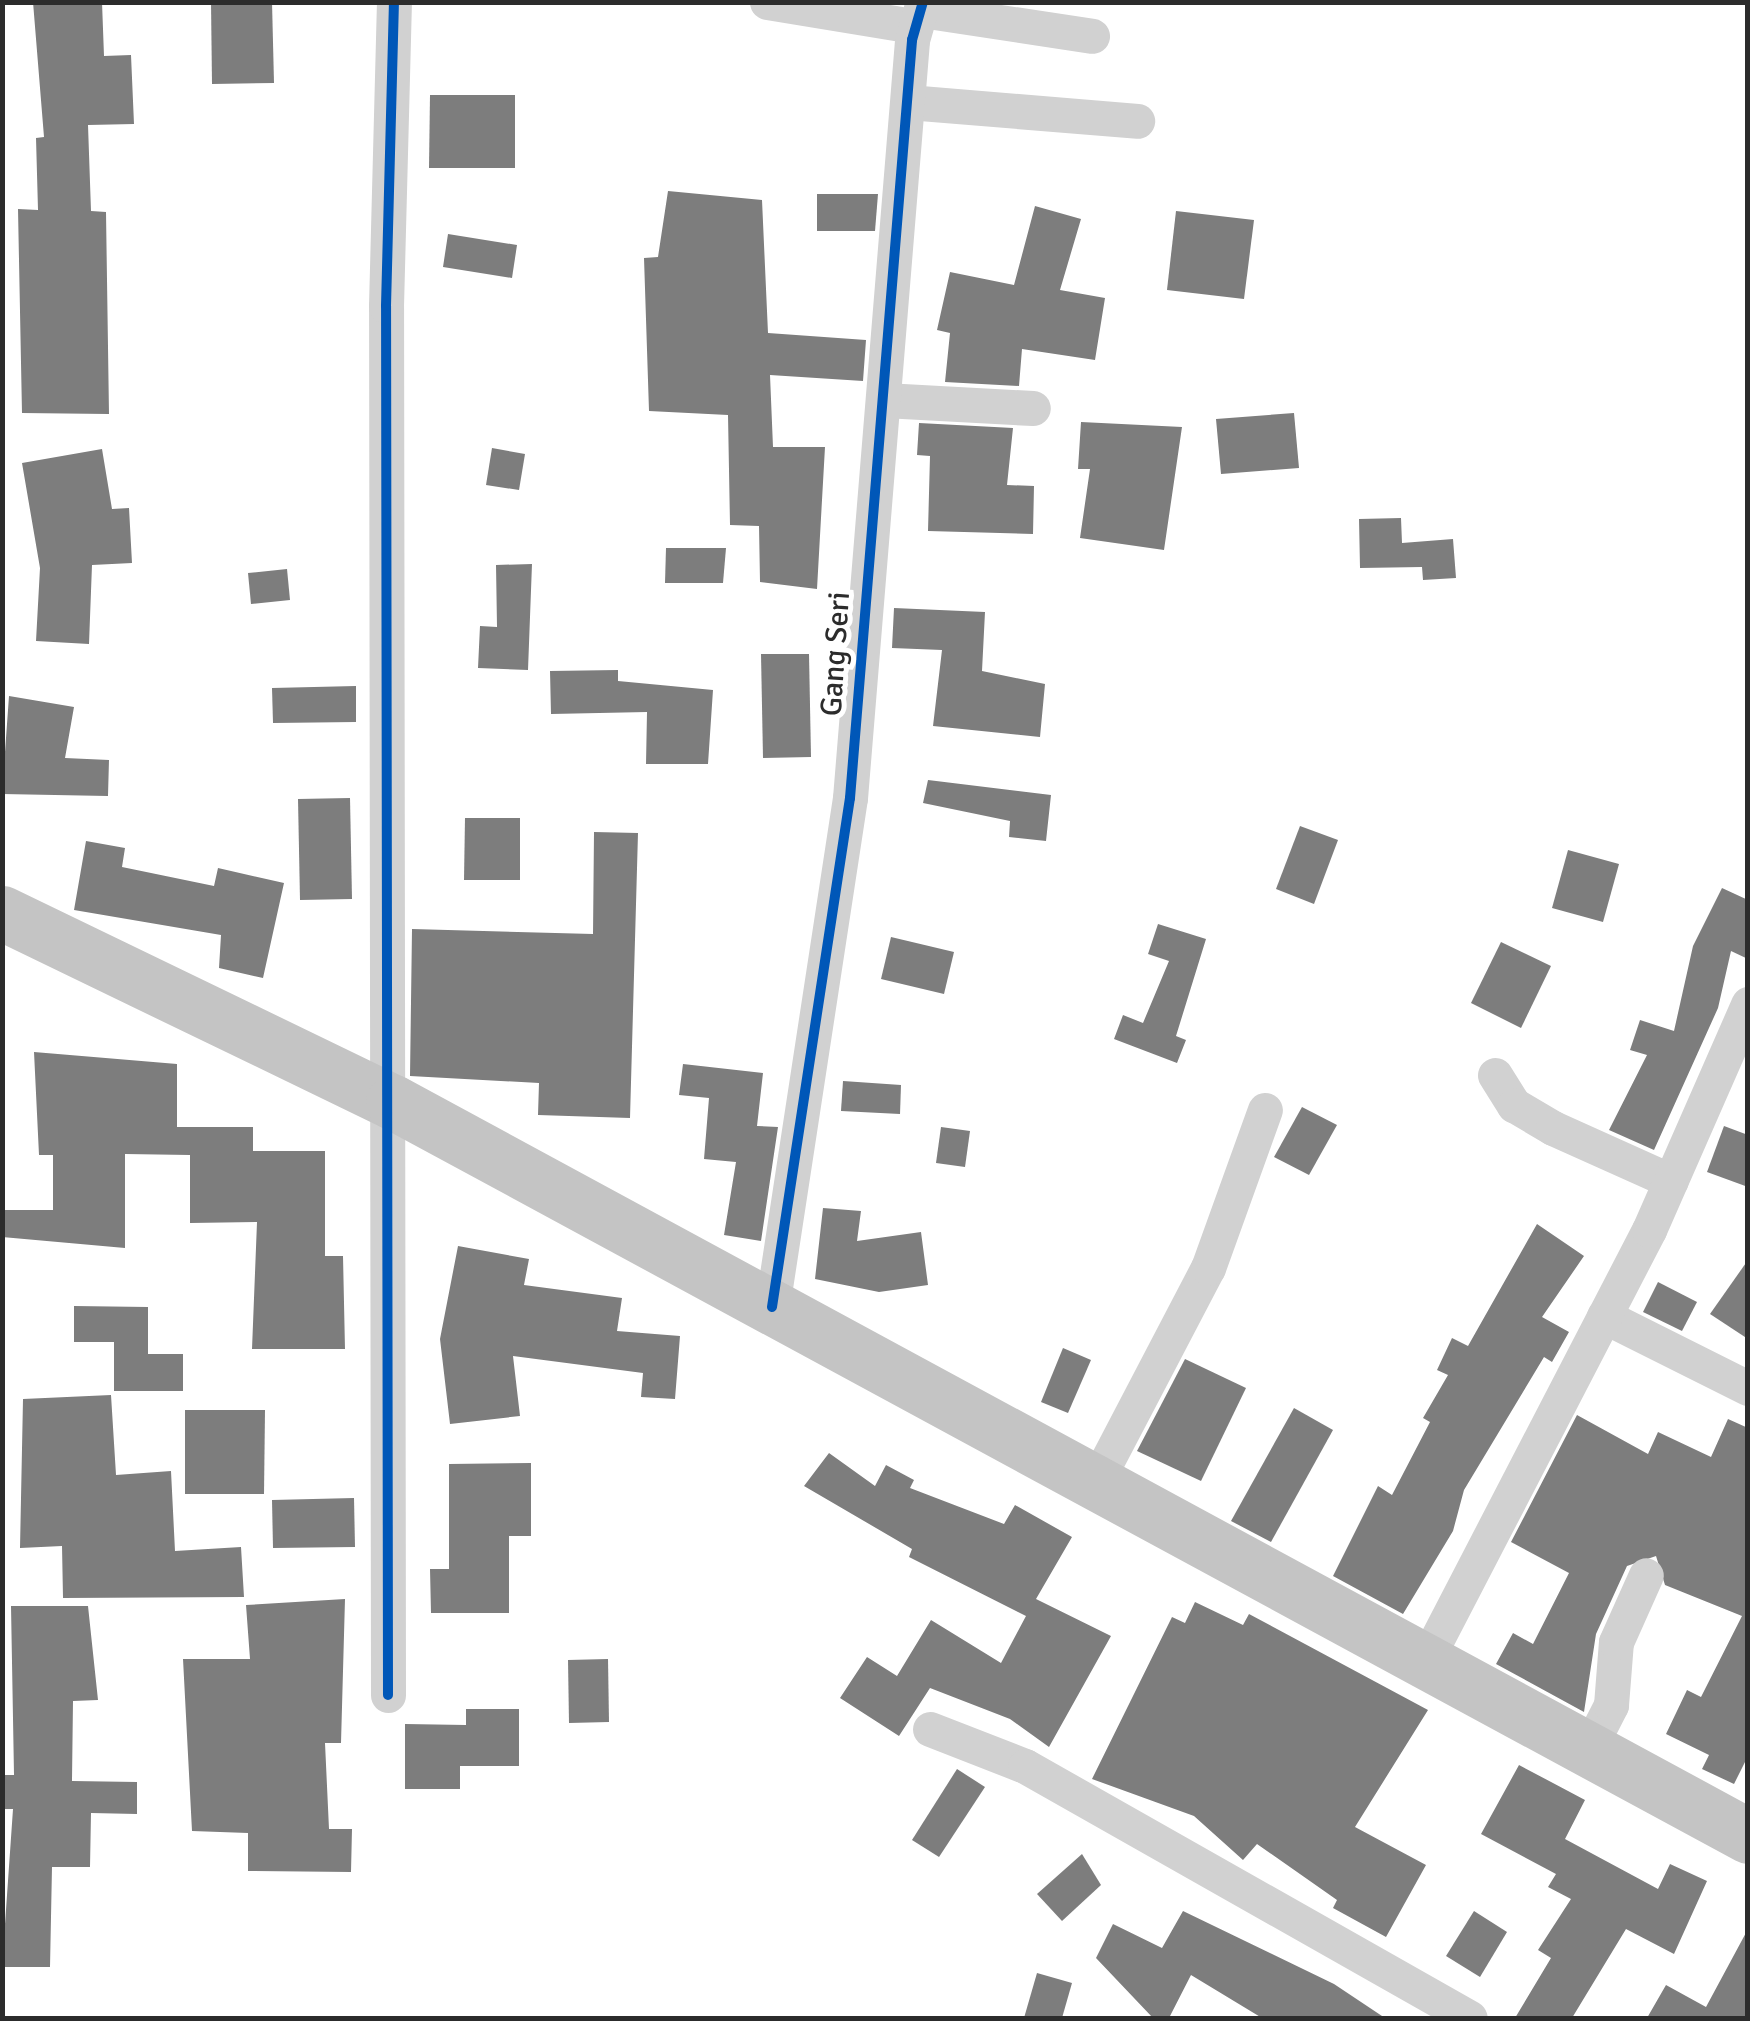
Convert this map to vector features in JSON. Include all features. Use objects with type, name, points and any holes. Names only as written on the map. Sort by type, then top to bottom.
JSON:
[{"type":"main road","points":[[2,913],[393,1102],[1098,1478],[1587,1752],[1748,1836]]},
{"type":"street","points":[[388,1695],[393,1102],[386,288],[394,2]]},
{"type":"street","points":[[766,2],[919,13],[1092,36]]},
{"type":"street","name":"Gang Seri","points":[[772,1307],[830,965],[919,13]]},
{"type":"street","points":[[908,102],[1137,121]]},
{"type":"street","points":[[884,400],[1033,408]]},
{"type":"street","points":[[1424,1662],[1671,1181],[1748,1004]]},
{"type":"street","points":[[1495,1075],[1514,1104],[1552,1128],[1671,1181]]},
{"type":"street","points":[[1098,1478],[1208,1268],[1265,1110]]},
{"type":"street","points":[[1604,1316],[1748,1388]]},
{"type":"street","points":[[1587,1752],[1611,1705],[1616,1642],[1646,1575]]},
{"type":"street","points":[[930,1728],[1026,1766],[1470,2018]]},
{"type":"building","points":[[33,2],[102,2],[104,56],[131,55],[134,124],[88,125],[91,211],[106,212],[109,414],[22,413],[18,209],[38,210],[36,138],[44,137]]},
{"type":"building","points":[[211,2],[272,2],[274,83],[212,84]]},
{"type":"building","points":[[430,95],[515,95],[515,168],[429,168]]},
{"type":"building","points":[[668,191],[762,200],[768,333],[866,340],[863,381],[770,375],[773,447],[825,447],[817,589],[760,582],[759,526],[730,525],[728,415],[649,411],[644,258],[658,257]]},
{"type":"building","points":[[817,194],[878,194],[875,231],[817,231]]},
{"type":"building","points":[[1035,206],[1081,219],[1060,290],[1105,298],[1095,360],[1022,349],[1019,386],[945,382],[950,333],[937,330],[950,272],[1014,285]]},
{"type":"building","points":[[1176,211],[1254,220],[1244,299],[1167,290]]},
{"type":"building","points":[[448,234],[517,245],[512,278],[443,267]]},
{"type":"building","points":[[1294,413],[1299,468],[1221,474],[1216,419]]},
{"type":"building","points":[[1081,422],[1182,427],[1164,550],[1080,538],[1090,469],[1078,469]]},
{"type":"building","points":[[919,423],[1013,428],[1007,485],[1034,486],[1033,534],[928,531],[930,456],[917,455]]},
{"type":"building","points":[[492,448],[525,454],[519,490],[486,485]]},
{"type":"building","points":[[102,449],[112,509],[129,508],[132,563],[92,565],[89,644],[36,641],[40,568],[22,463]]},
{"type":"building","points":[[1401,518],[1402,543],[1453,539],[1456,578],[1423,580],[1422,567],[1360,568],[1359,519]]},
{"type":"building","points":[[666,548],[726,548],[723,583],[665,583]]},
{"type":"building","points":[[532,564],[528,670],[478,668],[480,626],[497,627],[496,565]]},
{"type":"building","points":[[287,569],[290,600],[251,604],[248,573]]},
{"type":"building","points":[[894,608],[985,612],[982,671],[1045,684],[1040,737],[933,726],[942,650],[892,648]]},
{"type":"building","points":[[761,654],[809,654],[811,757],[763,758]]},
{"type":"building","points":[[618,670],[618,681],[713,690],[708,764],[646,764],[647,712],[551,714],[550,671]]},
{"type":"building","points":[[356,686],[356,722],[273,723],[272,688]]},
{"type":"building","points":[[9,696],[74,707],[65,758],[109,760],[108,796],[2,794]]},
{"type":"building","points":[[928,780],[1051,795],[1046,841],[1009,837],[1010,821],[923,803]]},
{"type":"building","points":[[350,798],[352,899],[300,900],[298,799]]},
{"type":"building","points":[[465,818],[520,818],[520,880],[464,880]]},
{"type":"building","points":[[1300,826],[1338,840],[1314,904],[1276,889]]},
{"type":"building","points":[[594,832],[638,833],[630,1118],[538,1115],[539,1083],[410,1076],[412,929],[593,934]]},
{"type":"building","points":[[86,841],[125,848],[122,867],[214,886],[218,868],[284,883],[263,978],[219,968],[221,935],[74,910]]},
{"type":"building","points":[[1568,850],[1619,864],[1603,922],[1552,908]]},
{"type":"building","points":[[1722,888],[1748,900],[1748,959],[1731,951],[1718,1008],[1654,1150],[1609,1130],[1647,1055],[1630,1050],[1640,1020],[1674,1031],[1693,946]]},
{"type":"building","points":[[1158,924],[1206,939],[1176,1036],[1186,1040],[1177,1063],[1114,1039],[1123,1015],[1143,1023],[1169,961],[1148,954]]},
{"type":"building","points":[[891,937],[954,952],[944,994],[881,979]]},
{"type":"building","points":[[1501,942],[1551,966],[1521,1028],[1471,1003]]},
{"type":"building","points":[[34,1052],[177,1064],[177,1127],[253,1127],[253,1151],[325,1151],[325,1256],[343,1256],[345,1349],[252,1349],[257,1222],[190,1223],[190,1155],[125,1154],[125,1248],[2,1237],[2,1210],[53,1210],[53,1155],[39,1155]]},
{"type":"building","points":[[683,1064],[763,1073],[757,1126],[778,1127],[761,1241],[724,1235],[736,1162],[704,1159],[709,1098],[679,1095]]},
{"type":"building","points":[[843,1081],[901,1085],[900,1114],[841,1111]]},
{"type":"building","points":[[1302,1107],[1337,1125],[1309,1175],[1274,1157]]},
{"type":"building","points":[[1724,1126],[1748,1135],[1748,1187],[1707,1172]]},
{"type":"building","points":[[941,1127],[970,1131],[965,1167],[936,1163]]},
{"type":"building","points":[[823,1208],[861,1211],[857,1241],[921,1232],[928,1285],[879,1292],[815,1279]]},
{"type":"building","points":[[1537,1224],[1584,1256],[1542,1317],[1569,1332],[1552,1362],[1544,1357],[1464,1490],[1453,1531],[1403,1614],[1333,1576],[1378,1486],[1392,1495],[1430,1422],[1423,1418],[1448,1375],[1437,1370],[1452,1338],[1468,1346]]},
{"type":"building","points":[[458,1246],[529,1259],[524,1285],[622,1298],[617,1331],[680,1336],[675,1399],[641,1397],[643,1373],[513,1356],[520,1416],[450,1424],[440,1339]]},
{"type":"building","points":[[1748,1260],[1748,1339],[1710,1314]]},
{"type":"building","points":[[1658,1282],[1697,1302],[1682,1331],[1643,1312]]},
{"type":"building","points":[[74,1306],[148,1307],[148,1354],[183,1354],[183,1391],[114,1391],[114,1342],[74,1342]]},
{"type":"building","points":[[1063,1348],[1091,1360],[1068,1413],[1041,1402]]},
{"type":"building","points":[[1185,1359],[1246,1388],[1201,1481],[1137,1451]]},
{"type":"building","points":[[111,1395],[116,1475],[171,1471],[175,1551],[241,1547],[244,1597],[63,1598],[62,1546],[20,1548],[23,1399]]},
{"type":"building","points":[[1294,1408],[1333,1430],[1271,1542],[1231,1521]]},
{"type":"building","points":[[185,1410],[265,1410],[264,1494],[185,1494]]},
{"type":"building","points":[[1577,1415],[1648,1454],[1658,1432],[1711,1457],[1728,1419],[1748,1428],[1748,1756],[1734,1784],[1702,1769],[1709,1755],[1666,1734],[1687,1690],[1701,1697],[1742,1616],[1665,1585],[1656,1556],[1627,1566],[1596,1634],[1584,1712],[1496,1664],[1513,1633],[1533,1644],[1569,1573],[1511,1542]]},
{"type":"building","points":[[829,1453],[875,1486],[886,1465],[914,1480],[910,1488],[1004,1524],[1015,1505],[1072,1537],[1036,1599],[1111,1636],[1049,1747],[1010,1719],[930,1688],[899,1736],[840,1698],[867,1657],[897,1676],[931,1620],[1001,1663],[1026,1616],[909,1557],[912,1549],[804,1486]]},
{"type":"building","points":[[531,1463],[531,1536],[509,1536],[509,1613],[431,1613],[430,1569],[449,1569],[449,1464]]},
{"type":"building","points":[[354,1498],[355,1547],[273,1548],[272,1500]]},
{"type":"building","points":[[345,1599],[341,1743],[325,1743],[329,1829],[352,1829],[351,1872],[248,1871],[248,1833],[192,1831],[183,1659],[250,1659],[246,1605]]},
{"type":"building","points":[[1195,1602],[1243,1625],[1249,1614],[1428,1710],[1355,1827],[1426,1865],[1386,1937],[1333,1908],[1337,1900],[1257,1844],[1243,1860],[1194,1816],[1092,1779],[1172,1617],[1185,1623]]},
{"type":"building","points":[[11,1606],[88,1606],[98,1700],[73,1701],[72,1781],[137,1782],[137,1814],[91,1813],[90,1867],[52,1867],[50,1967],[2,1967],[13,1809],[2,1809],[2,1775],[14,1775]]},
{"type":"building","points":[[608,1659],[609,1722],[569,1723],[568,1660]]},
{"type":"building","points":[[466,1709],[519,1709],[519,1766],[460,1766],[460,1789],[405,1789],[405,1724],[466,1725]]},
{"type":"building","points":[[1519,1765],[1585,1800],[1565,1839],[1658,1889],[1670,1864],[1707,1881],[1674,1954],[1626,1929],[1572,2018],[1515,2018],[1551,1958],[1538,1950],[1571,1899],[1548,1887],[1556,1874],[1481,1834]]},
{"type":"building","points":[[957,1769],[985,1787],[939,1857],[912,1840]]},
{"type":"building","points":[[1082,1854],[1101,1885],[1062,1921],[1037,1894]]},
{"type":"building","points":[[1183,1911],[1334,1984],[1385,2018],[1262,2018],[1191,1975],[1169,2018],[1153,2018],[1096,1958],[1113,1924],[1162,1948]]},
{"type":"building","points":[[1474,1911],[1507,1932],[1480,1977],[1446,1956]]},
{"type":"building","points":[[1748,1929],[1748,2018],[1647,2018],[1666,1985],[1706,2007]]},
{"type":"building","points":[[1037,1973],[1072,1983],[1062,2018],[1024,2018]]},
{"type":"cycle path","points":[[388,1695],[386,306],[394,2]]},
{"type":"cycle path","points":[[772,1307],[850,798],[912,40],[923,2]]}]
